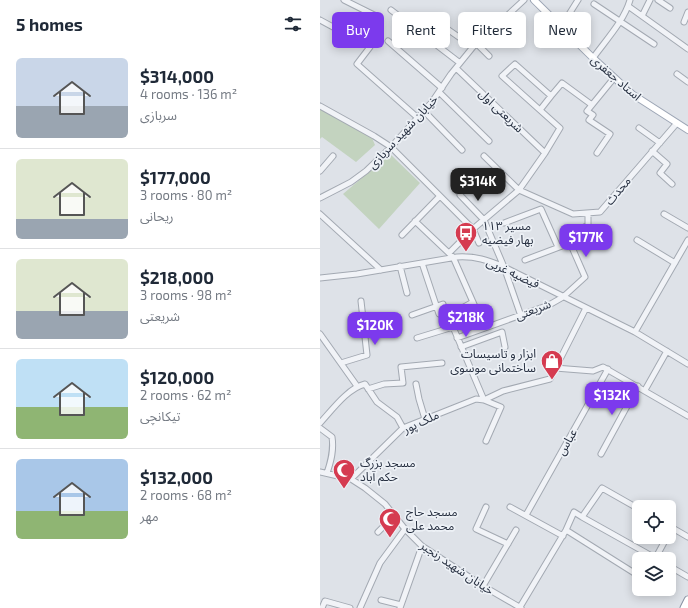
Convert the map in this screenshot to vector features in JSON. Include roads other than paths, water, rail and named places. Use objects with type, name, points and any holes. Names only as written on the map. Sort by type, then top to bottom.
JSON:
[{"type":"highway","points":[[684,608],[688,600]]},
{"type":"main road","name":"استاد جعفری","points":[[534,0],[546,12]]},
{"type":"main road","name":"استاد جعفری","points":[[583,48],[632,94],[688,130]]},
{"type":"street","points":[[344,0],[368,12]]},
{"type":"street","name":"خیابان شهید سربازی","points":[[511,12],[524,0]]},
{"type":"street","points":[[570,12],[578,0]]},
{"type":"street","points":[[593,58],[620,20],[630,0]]},
{"type":"street","points":[[642,16],[650,0]]},
{"type":"street","points":[[658,0],[670,8]]},
{"type":"street","points":[[594,4],[654,44]]},
{"type":"street","points":[[628,6],[688,49]]},
{"type":"street","points":[[391,10],[460,63]]},
{"type":"street","points":[[684,22],[688,12]]},
{"type":"street","points":[[320,20],[370,47],[357,64],[418,118]]},
{"type":"street","points":[[388,41],[440,90],[489,141]]},
{"type":"street","name":"خیابان شهید سربازی","points":[[320,198],[351,182],[366,171],[391,147],[424,111],[456,68],[473,48]]},
{"type":"street","points":[[481,48],[489,56]]},
{"type":"street","points":[[448,253],[473,229],[519,190],[545,153],[560,128],[502,76],[515,64],[551,96]]},
{"type":"street","name":"شریعتی اول","points":[[456,68],[545,153]]},
{"type":"street","points":[[677,74],[688,82]]},
{"type":"street","points":[[597,153],[610,134],[589,120],[593,115],[587,111],[614,78]]},
{"type":"street","points":[[540,110],[562,83],[592,105]]},
{"type":"street","points":[[320,106],[391,147],[439,197],[473,229],[479,244]]},
{"type":"street","points":[[424,111],[462,150]]},
{"type":"street","name":"محدث","points":[[519,190],[573,214],[600,212],[676,123]]},
{"type":"street","points":[[639,128],[660,143]]},
{"type":"street","points":[[652,151],[667,164],[660,173],[672,184]]},
{"type":"street","points":[[320,170],[333,156]]},
{"type":"street","points":[[484,156],[519,190]]},
{"type":"street","points":[[460,195],[484,220],[504,267],[521,316]]},
{"type":"street","points":[[402,235],[439,197]]},
{"type":"street","points":[[504,223],[541,209],[558,247]]},
{"type":"street","points":[[525,260],[570,242],[567,236],[588,225],[588,213]]},
{"type":"street","points":[[320,214],[381,270]]},
{"type":"street","points":[[664,214],[688,228]]},
{"type":"street","points":[[415,222],[453,257],[484,327]]},
{"type":"street","points":[[637,240],[675,263]]},
{"type":"street","points":[[635,332],[688,240]]},
{"type":"street","name":"شریعتی","points":[[457,338],[484,327],[521,316],[549,305],[564,297],[585,277],[570,242]]},
{"type":"street","name":"فیضیه غربی","points":[[320,278],[381,270],[453,257],[471,256],[485,259],[635,332],[688,364]]},
{"type":"street","points":[[422,263],[439,314]]},
{"type":"street","points":[[400,266],[407,293]]},
{"type":"street","points":[[341,363],[367,355],[361,301]]},
{"type":"street","points":[[451,314],[473,302]]},
{"type":"street","points":[[412,315],[443,304]]},
{"type":"street","points":[[586,308],[555,368],[593,371],[603,366],[688,416]]},
{"type":"street","points":[[417,338],[453,327],[484,400],[501,407],[486,440]]},
{"type":"street","points":[[461,347],[502,332],[506,347]]},
{"type":"street","points":[[320,334],[357,386]]},
{"type":"street","points":[[646,390],[667,351]]},
{"type":"street","points":[[368,389],[384,384],[403,382],[401,366],[442,363]]},
{"type":"street","name":"ملک پور","points":[[351,479],[403,428],[476,399],[484,400],[503,391],[550,379],[555,368]]},
{"type":"street","name":"عباس","points":[[526,515],[608,369]]},
{"type":"street","points":[[320,423],[335,406],[357,386],[366,384],[377,402],[397,417],[403,428]]},
{"type":"street","points":[[416,384],[418,399],[425,419]]},
{"type":"street","points":[[601,454],[638,386]]},
{"type":"street","points":[[320,428],[332,437],[332,458],[327,474]]},
{"type":"street","name":"خیابان شهید رنجبر","points":[[320,472],[351,479],[376,496],[422,546],[520,608]]},
{"type":"street","points":[[582,517],[602,488],[632,505]]},
{"type":"street","points":[[486,507],[476,529],[508,544]]},
{"type":"street","points":[[510,507],[563,536]]},
{"type":"street","points":[[520,608],[563,536],[574,512],[644,552]]},
{"type":"street","points":[[378,532],[395,516]]},
{"type":"street","points":[[360,608],[380,563],[405,529]]},
{"type":"street","points":[[483,586],[516,530]]},
{"type":"street","points":[[566,530],[632,572]]},
{"type":"street","points":[[676,530],[688,537]]},
{"type":"street","points":[[381,600],[401,607],[422,546]]},
{"type":"street","points":[[676,570],[688,577]]},
{"type":"street","points":[[322,608],[325,601],[350,608]]},
{"type":"place","name":"مسیر ۱۱۳ بهار فیضیه","points":[[466,252]]},
{"type":"place","name":"ابزار و تاسیسات ساختمانی موسوی","points":[[552,380]]},
{"type":"place","name":"مسجد بزرگ حکم آباد","points":[[344,490]]},
{"type":"place","name":"مسجد حاج محمد علی","points":[[390,538]]}]
